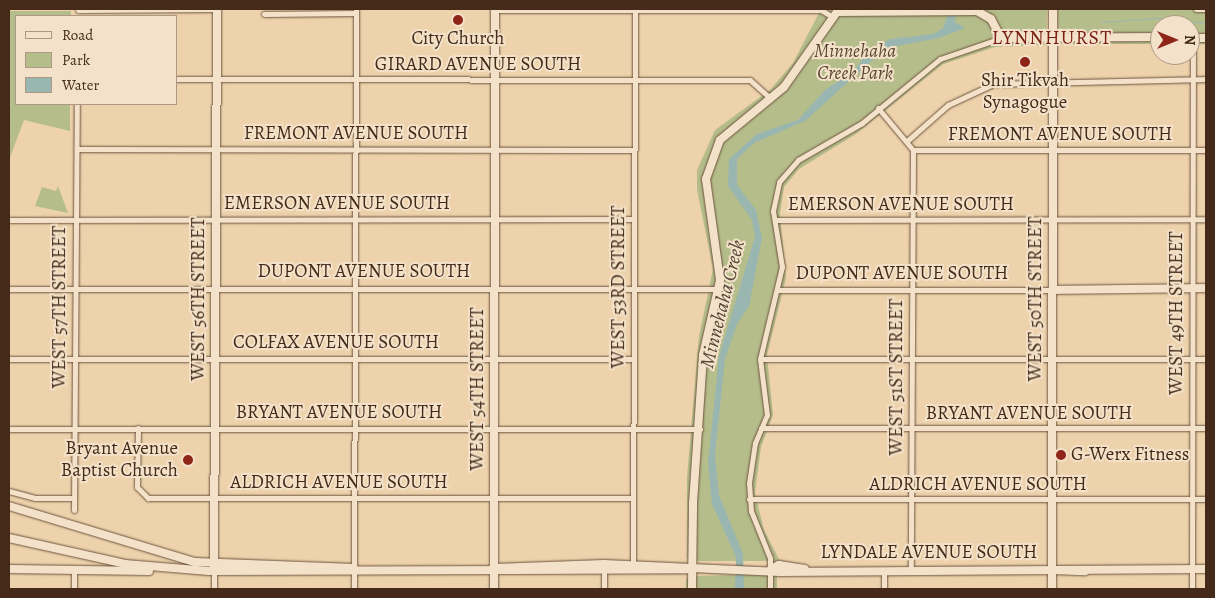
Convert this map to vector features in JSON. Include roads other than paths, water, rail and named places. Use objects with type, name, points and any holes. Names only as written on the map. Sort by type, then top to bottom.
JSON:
[{"type":"street","points":[[78,12],[218,9]]},
{"type":"street","name":"WEST 56TH STREET","points":[[214,589],[215,220],[218,9]]},
{"type":"street","points":[[495,9],[774,9],[821,10],[831,16]]},
{"type":"street","name":"WEST 54TH STREET","points":[[494,589],[495,9]]},
{"type":"street","name":"WEST 50TH STREET","points":[[1052,589],[1053,9]]},
{"type":"street","points":[[1196,9],[1206,9]]},
{"type":"street","name":"WEST 53RD STREET","points":[[633,565],[635,10]]},
{"type":"street","points":[[692,589],[704,350],[719,289],[720,256],[706,191],[709,162],[726,134],[771,99],[795,73],[831,16],[846,10],[962,10],[984,14],[1001,38]]},
{"type":"street","points":[[264,14],[356,11],[354,589]]},
{"type":"street","points":[[770,589],[771,569],[749,500],[750,470],[758,434],[768,405],[760,360],[777,290],[782,255],[775,220],[776,191],[791,166],[845,135],[940,59],[1001,38],[1150,37]]},
{"type":"street","name":"WEST 49TH STREET","points":[[1192,65],[1192,589]]},
{"type":"street","name":"GIRARD AVENUE SOUTH","points":[[178,79],[750,80],[771,99]]},
{"type":"street","points":[[907,141],[936,114],[973,90],[1004,82],[1206,79]]},
{"type":"street","name":"WEST 57TH STREET","points":[[74,510],[77,105]]},
{"type":"street","points":[[878,108],[913,150]]},
{"type":"street","name":"FREMONT AVENUE SOUTH","points":[[77,149],[634,150]]},
{"type":"street","name":"FREMONT AVENUE SOUTH","points":[[913,150],[1206,150]]},
{"type":"street","name":"WEST 51ST STREET","points":[[911,570],[913,150]]},
{"type":"street","name":"EMERSON AVENUE SOUTH","points":[[9,220],[634,219]]},
{"type":"street","name":"EMERSON AVENUE SOUTH","points":[[775,220],[1206,219]]},
{"type":"street","name":"DUPONT AVENUE SOUTH","points":[[777,290],[1206,288]]},
{"type":"street","name":"DUPONT AVENUE SOUTH","points":[[9,289],[719,289]]},
{"type":"street","name":"COLFAX AVENUE SOUTH","points":[[9,359],[634,359]]},
{"type":"street","points":[[760,360],[1206,359]]},
{"type":"street","name":"ALDRICH AVENUE SOUTH","points":[[138,428],[140,492],[148,498],[633,498]]},
{"type":"street","name":"BRYANT AVENUE SOUTH","points":[[761,428],[1051,430],[1206,428]]},
{"type":"street","name":"BRYANT AVENUE SOUTH","points":[[9,429],[700,429]]},
{"type":"street","points":[[9,491],[35,498],[74,498]]},
{"type":"street","name":"ALDRICH AVENUE SOUTH","points":[[749,500],[1206,500]]},
{"type":"street","points":[[9,506],[160,554],[214,568]]},
{"type":"street","points":[[9,538],[99,559],[178,569]]},
{"type":"street","name":"LYNDALE AVENUE SOUTH","points":[[604,568],[633,565],[693,569]]},
{"type":"street","name":"LYNDALE AVENUE SOUTH","points":[[214,568],[771,569],[787,566],[805,569],[884,570],[1206,569]]},
{"type":"street","points":[[9,569],[214,568]]},
{"type":"street","points":[[604,568],[604,589]]},
{"type":"street","points":[[74,569],[74,589]]},
{"type":"street","points":[[884,570],[884,589]]},
{"type":"water","name":"Minnehaha Creek","points":[[950,9],[956,9],[955,22],[965,28],[939,38],[886,48],[805,121],[754,143],[737,159],[737,185],[756,210],[762,238],[749,306],[737,324],[725,359],[715,455],[719,495],[743,554],[744,589],[735,589],[736,557],[712,504],[708,463],[719,356],[755,237],[752,220],[728,186],[729,159],[757,134],[798,120],[825,90],[854,71],[868,51],[890,39],[933,34],[943,28]]},
{"type":"waterway","points":[[1101,22],[1158,18],[1206,23]]},
{"type":"place","name":"City Church","points":[[458,20]]},
{"type":"place","name":"Shir Tikvah Synagogue","points":[[1025,62]]},
{"type":"place","name":"G-Werx Fitness","points":[[1061,455]]},
{"type":"place","name":"Bryant Avenue Baptist Church","points":[[188,460]]},
{"type":"district","name":"LYNNHURST","points":[[1052,37]]},
{"type":"park label","name":"Minnehaha Creek Park","points":[[855,63]]}]
